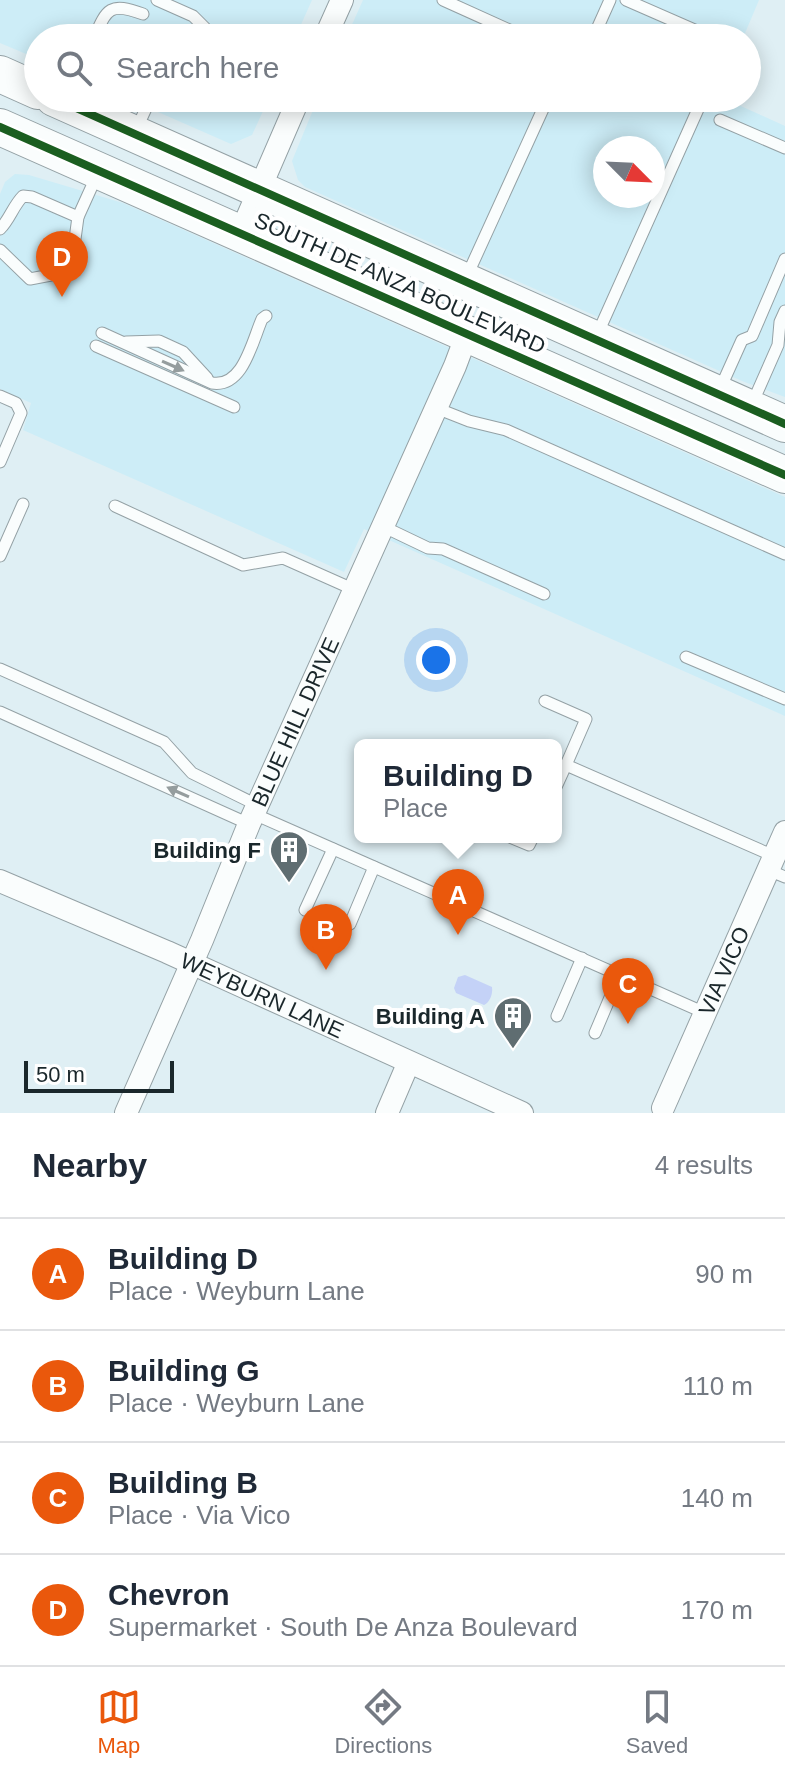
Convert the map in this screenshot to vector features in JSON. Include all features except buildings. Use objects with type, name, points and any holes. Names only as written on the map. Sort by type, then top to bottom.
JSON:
[{"type":"main road","points":[[0,74],[24,85]]},
{"type":"main road","name":"SOUTH DE ANZA BOULEVARD","points":[[86,112],[785,424]]},
{"type":"main road","name":"SOUTH DE ANZA BOULEVARD","points":[[0,127],[785,475]]},
{"type":"main road","points":[[467,334],[476,325],[485,322],[499,322],[513,327],[539,314]]},
{"type":"street","points":[[331,24],[342,0]]},
{"type":"street","points":[[241,232],[293,112]]},
{"type":"street","name":"BLUE HILL DRIVE","points":[[126,1113],[253,814],[467,334]]},
{"type":"street","name":"VIA VICO","points":[[663,1108],[705,1013],[776,868],[785,832]]},
{"type":"street","name":"WEYBURN LANE","points":[[0,881],[192,963],[408,1064],[522,1113]]},
{"type":"street","points":[[387,1113],[408,1064]]},
{"type":"lane","points":[[157,0],[193,16],[199,24]]},
{"type":"lane","points":[[443,0],[496,24]]},
{"type":"lane","points":[[599,24],[610,0]]},
{"type":"lane","points":[[626,0],[681,24]]},
{"type":"lane","points":[[101,24],[108,11],[118,7],[130,5],[143,14]]},
{"type":"lane","points":[[135,134],[145,112]]},
{"type":"lane","points":[[464,282],[542,112]]},
{"type":"lane","points":[[594,340],[697,112]]},
{"type":"lane","points":[[720,120],[785,148]]},
{"type":"lane","points":[[0,250],[30,279],[51,275],[72,261],[78,217],[99,170]]},
{"type":"lane","points":[[0,229],[23,196],[78,217]]},
{"type":"lane","points":[[734,401],[742,340],[752,336],[785,259]]},
{"type":"lane","points":[[734,401],[778,345],[780,322],[785,311]]},
{"type":"lane","points":[[102,333],[212,383],[227,383],[237,376],[266,316]]},
{"type":"lane","points":[[96,346],[234,407]]},
{"type":"lane","points":[[0,396],[16,403],[21,413],[0,462]]},
{"type":"lane","points":[[436,408],[469,421],[506,430],[785,554]]},
{"type":"lane","points":[[0,556],[23,504]]},
{"type":"lane","points":[[115,506],[243,565],[283,558],[355,590]]},
{"type":"lane","points":[[382,526],[428,548],[443,549],[544,594]]},
{"type":"lane","points":[[686,657],[785,699]]},
{"type":"lane","points":[[0,669],[164,742],[192,773],[253,814]]},
{"type":"lane","points":[[545,701],[586,719],[562,774]]},
{"type":"lane","points":[[0,712],[253,814],[705,1013]]},
{"type":"lane","points":[[566,765],[776,868]]},
{"type":"lane","points":[[305,910],[333,849]]},
{"type":"lane","points":[[350,924],[374,867]]},
{"type":"lane","points":[[557,1016],[582,958]]},
{"type":"lane","points":[[595,1033],[620,974]]},
{"type":"shaded area","points":[[0,0],[312,0],[301,24],[24,24],[24,53],[0,43]]},
{"type":"shaded area","points":[[363,0],[759,0],[749,24],[352,24]]},
{"type":"shaded area","points":[[158,112],[263,112],[252,135],[231,144]]},
{"type":"shaded area","points":[[312,112],[754,112],[785,126],[785,397],[742,381],[305,187],[298,180],[292,161]]},
{"type":"shaded area","points":[[15,174],[29,175],[123,203],[785,497],[785,716],[364,529],[344,572],[23,430],[31,403],[0,389],[0,194],[5,182]]},
{"type":"water","points":[[465,975],[492,987],[491,998],[486,1004],[456,993],[454,988],[458,977]]},
{"type":"cycle path","points":[[85,112],[785,424]]},
{"type":"cycle path","points":[[0,127],[785,475]]},
{"type":"place","name":"Chevron","points":[[62,297]]},
{"type":"place","name":"Building F","points":[[289,884]]},
{"type":"place","name":"Building D","points":[[458,935]]},
{"type":"place","name":"Building G","points":[[326,970]]},
{"type":"place","name":"Building B","points":[[628,1024]]},
{"type":"place","name":"Building A","points":[[513,1050]]}]
